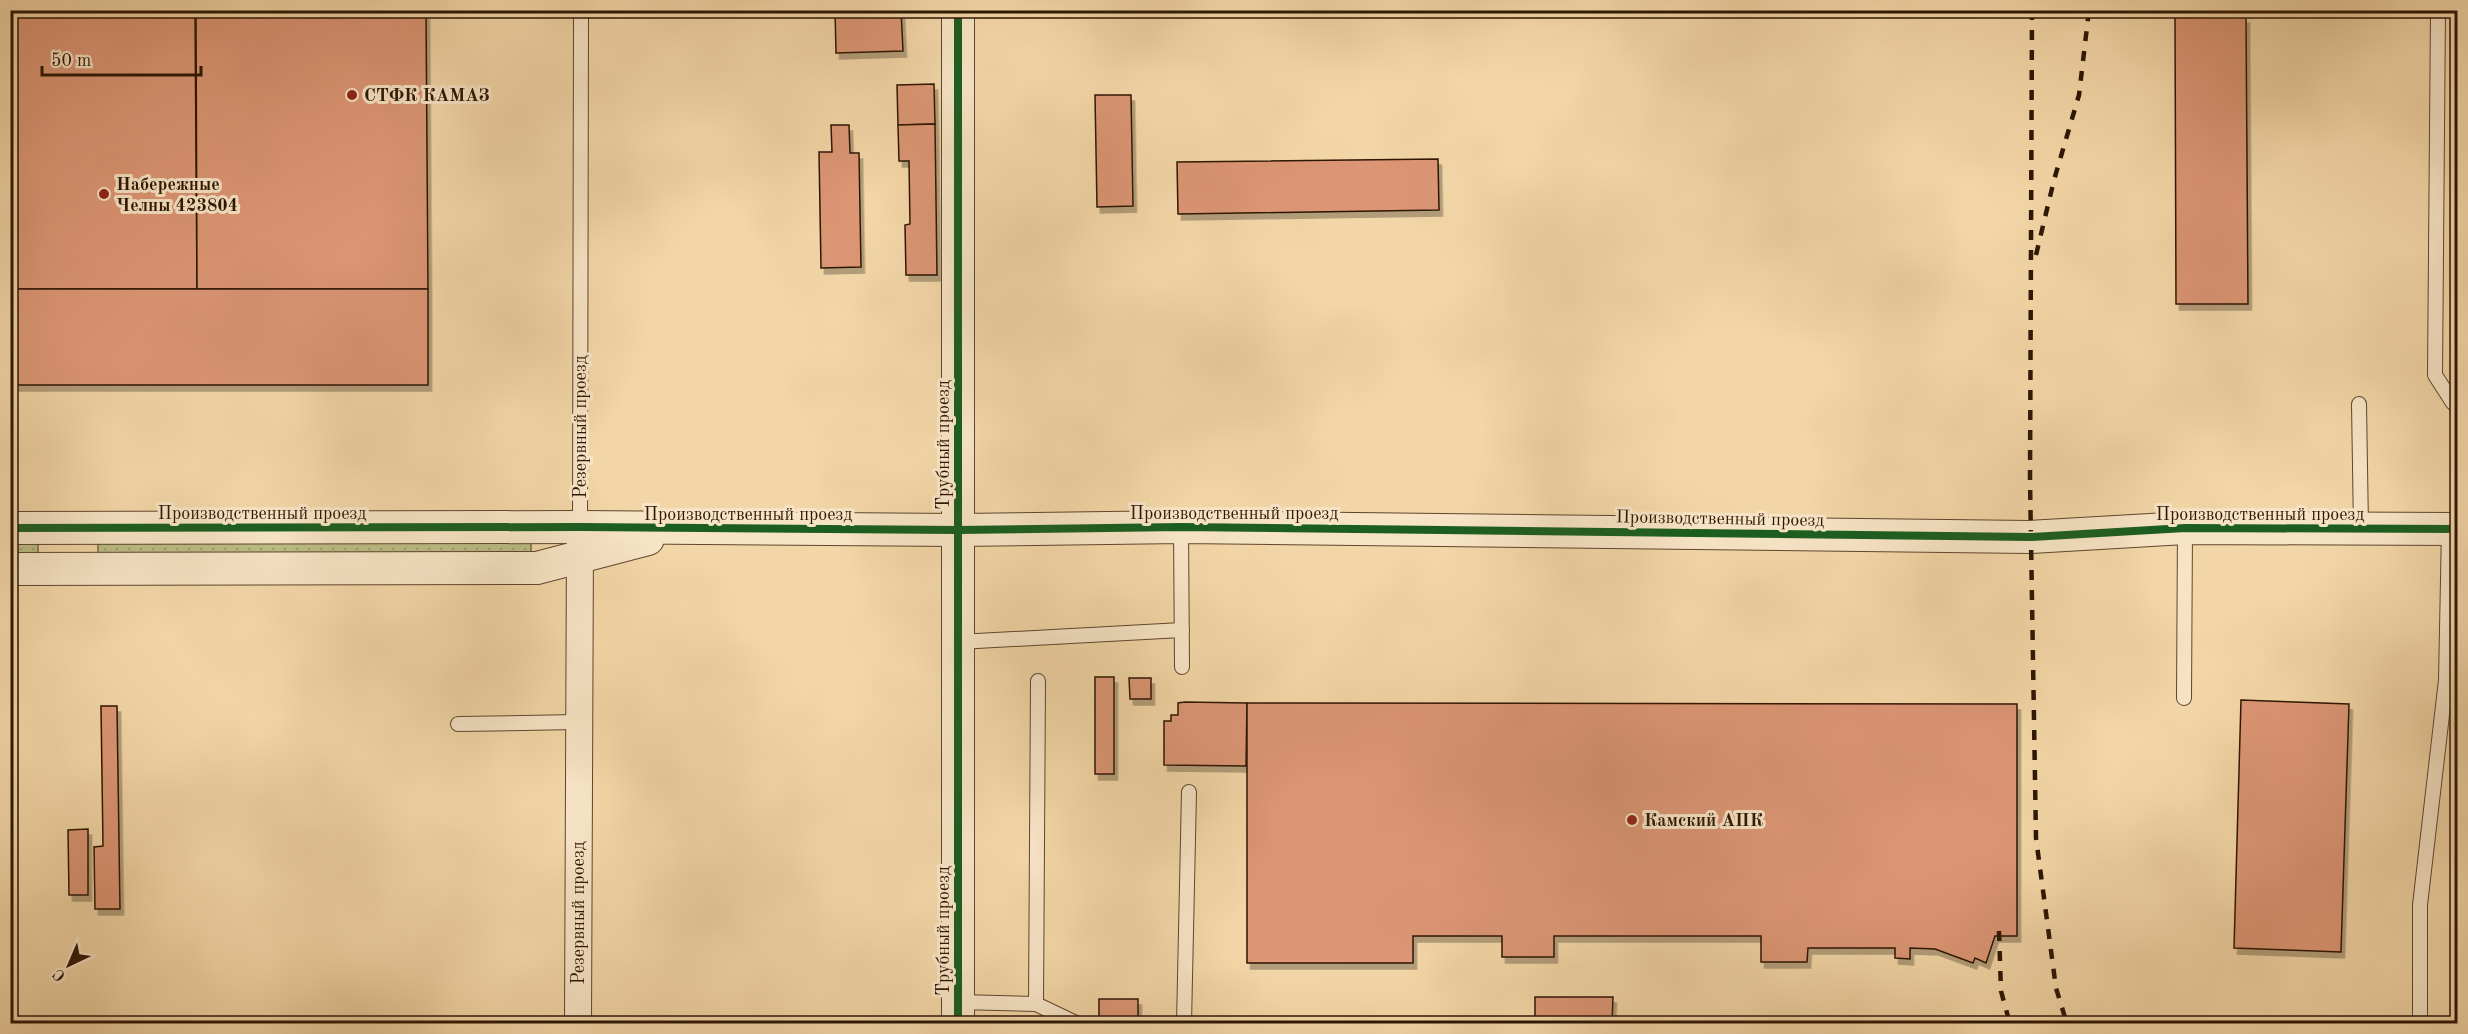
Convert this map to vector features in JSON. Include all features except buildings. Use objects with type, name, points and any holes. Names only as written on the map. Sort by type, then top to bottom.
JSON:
[{"type":"street","name":"Трубный проезд","points":[[958,10],[958,1013]]},
{"type":"street","name":"Производственный проезд","points":[[10,528],[580,542],[681,530],[1181,527],[2030,537],[2185,528],[2453,529]]},
{"type":"street","points":[[67,528],[68,569]]},
{"type":"street","name":"Производственный проезд","points":[[10,569],[537,568],[580,542]]},
{"type":"street","name":"Резервный проезд","points":[[578,1023],[580,542]]},
{"type":"lane","name":"Резервный проезд","points":[[580,542],[581,10]]},
{"type":"lane","points":[[2438,10],[2435,375],[2454,404],[2457,404]]},
{"type":"lane","points":[[2359,404],[2361,528]]},
{"type":"lane","points":[[1181,527],[1182,667]]},
{"type":"lane","points":[[2184,698],[2185,528]]},
{"type":"lane","points":[[2420,1023],[2420,905],[2446,680],[2453,529]]},
{"type":"lane","points":[[958,642],[1182,630]]},
{"type":"lane","points":[[1036,1004],[1038,681]]},
{"type":"lane","points":[[458,724],[578,722]]},
{"type":"lane","points":[[1184,1023],[1189,792]]},
{"type":"lane","points":[[958,1013],[1036,1004],[1078,1023]]},
{"type":"green space","points":[[10,539],[38,539],[38,556],[11,556]]},
{"type":"green space","points":[[531,540],[531,555],[98,557],[98,542]]},
{"type":"railway","points":[[2032,10],[2030,480],[2036,838],[2056,988],[2067,1024]]},
{"type":"railway","points":[[2036,255],[2054,180],[2079,95],[2089,10]]},
{"type":"railway","points":[[1999,931],[2001,991],[2010,1024]]},
{"type":"cycle path","points":[[958,10],[958,1024]]},
{"type":"cycle path","points":[[10,528],[580,527],[958,530],[1181,527],[2030,537],[2185,528],[2458,529]]},
{"type":"place","name":"СТФК КАМАЗ","points":[[352,95]]},
{"type":"place","name":"Набережные Челны 423804","points":[[104,194]]},
{"type":"place","name":"Камский АПК","points":[[1632,820]]}]
